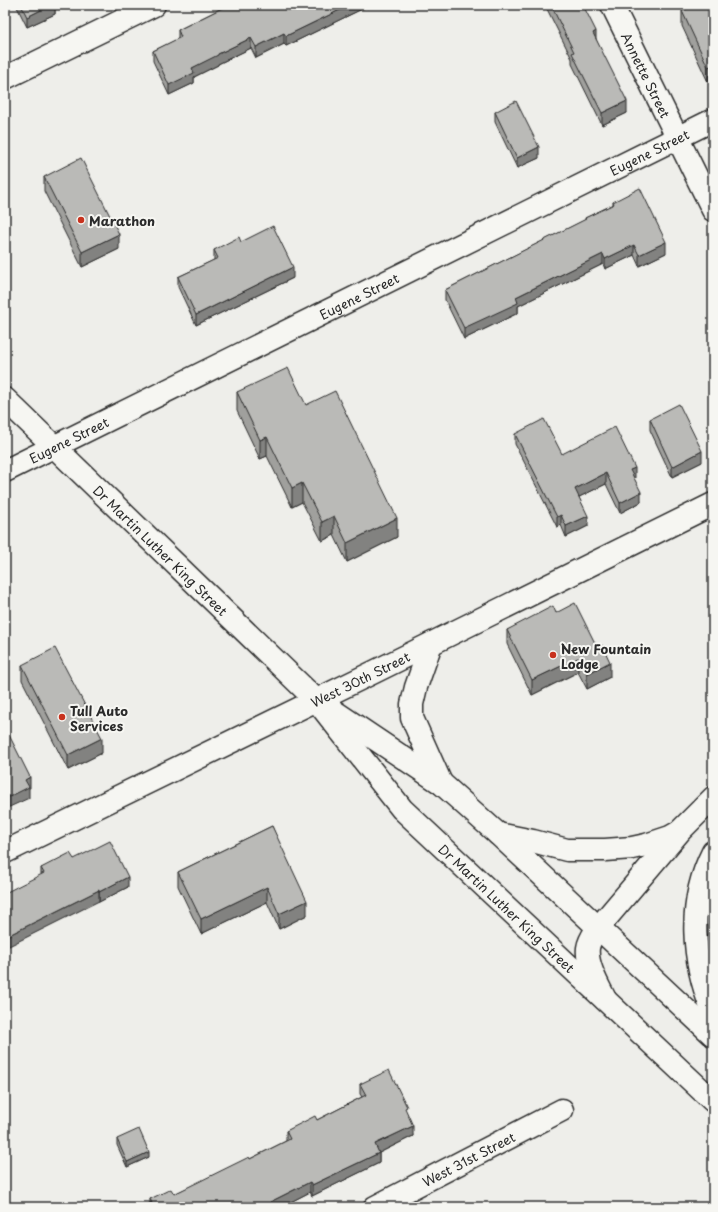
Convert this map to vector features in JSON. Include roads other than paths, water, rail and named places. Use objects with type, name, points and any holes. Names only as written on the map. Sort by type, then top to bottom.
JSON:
[{"type":"main road","points":[[5,78],[154,5]]},
{"type":"main road","name":"Annette Street","points":[[612,5],[713,210]]},
{"type":"main road","name":"Eugene Street","points":[[5,471],[713,120]]},
{"type":"main road","name":"Dr Martin Luther King Street","points":[[5,399],[316,700],[402,809],[713,1101]]},
{"type":"main road","name":"West 30th Street","points":[[5,852],[431,644],[713,504]]},
{"type":"main road","points":[[431,644],[416,687],[412,704],[412,718],[441,783]]},
{"type":"main road","name":"Dr Martin Luther King Street","points":[[316,700],[441,783],[498,834],[713,1035]]},
{"type":"main road","points":[[604,999],[588,959],[588,947],[591,938],[681,830],[713,798]]},
{"type":"main road","points":[[498,834],[567,850],[604,850],[632,848],[646,845],[670,837],[681,830]]},
{"type":"main road","points":[[713,852],[708,862],[698,895],[694,928],[698,962],[704,991],[713,1012]]},
{"type":"main road","name":"West 31st Street","points":[[375,1207],[562,1110]]},
{"type":"place","name":"Marathon","points":[[81,220]]},
{"type":"place","name":"New Fountain Lodge","points":[[553,655]]},
{"type":"place","name":"Tull Auto Services","points":[[62,717]]}]
